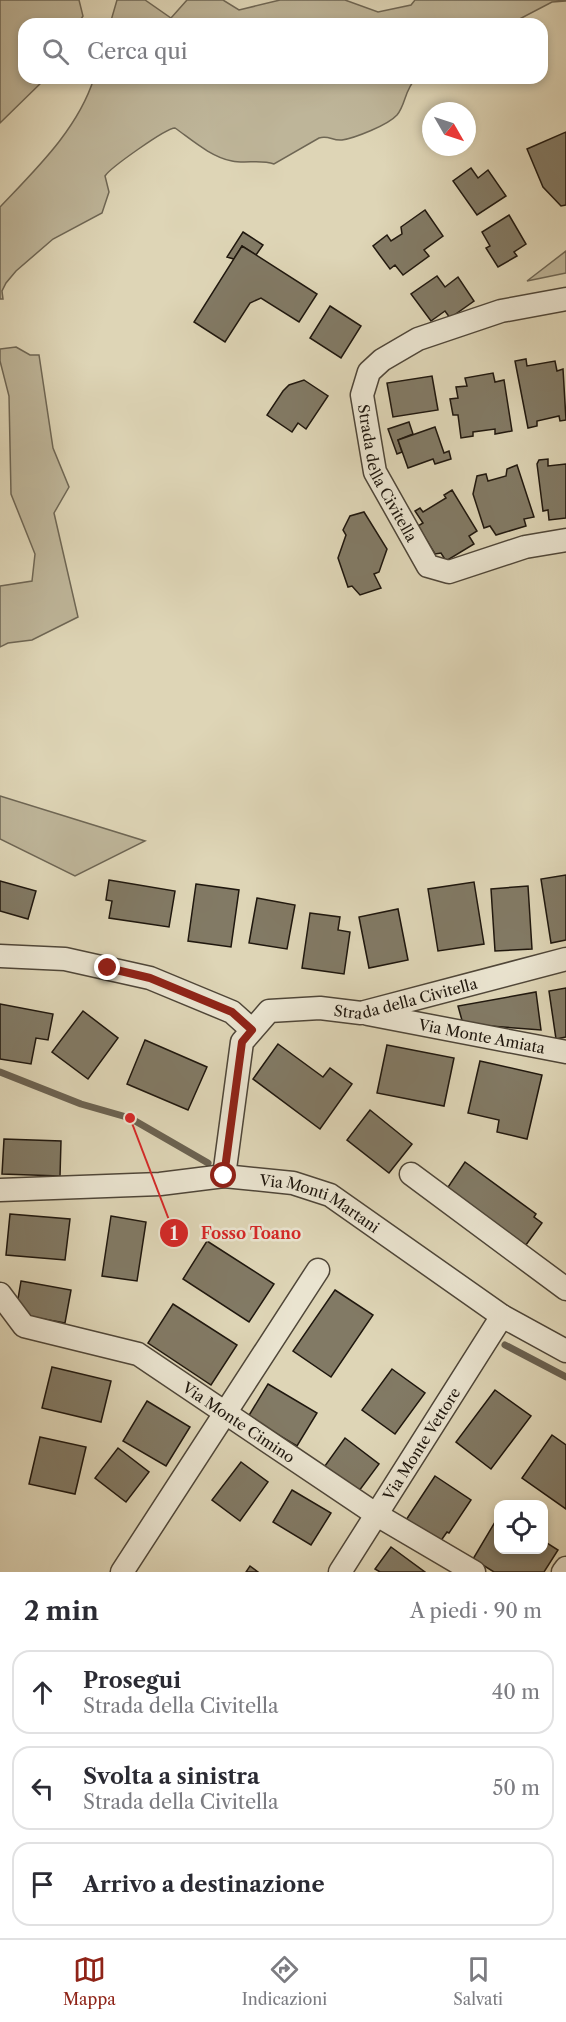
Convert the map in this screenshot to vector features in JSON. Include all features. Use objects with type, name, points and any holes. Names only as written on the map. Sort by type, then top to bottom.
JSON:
[{"type":"street","name":"Strada della Civitella","points":[[566,299],[501,311],[418,339],[382,360],[369,372],[362,395],[375,472],[428,566],[449,572],[525,547],[566,540]]},
{"type":"street","points":[[0,956],[65,959],[150,978],[232,1012],[252,1030]]},
{"type":"street","name":"Strada della Civitella","points":[[224,1176],[242,1042],[268,1011],[320,1008],[361,1012],[566,959]]},
{"type":"street","name":"Via Monte Amiata","points":[[361,1012],[566,1052]]},
{"type":"street","points":[[411,1174],[566,1289]]},
{"type":"street","name":"Via Monti Martani","points":[[0,1190],[160,1184],[224,1176],[293,1183],[330,1195],[502,1316],[566,1351]]},
{"type":"street","points":[[122,1572],[318,1270]]},
{"type":"street","name":"Via Monte Cimino","points":[[0,1294],[24,1326],[138,1354],[377,1515],[474,1572]]},
{"type":"street","name":"Via Monte Vettore","points":[[340,1572],[502,1316]]},
{"type":"street","points":[[563,1572],[566,1568]]},
{"type":"shaded area","points":[[0,0],[79,0],[82,18],[18,18],[18,84],[40,84],[0,123]]},
{"type":"shaded area","points":[[117,0],[145,0],[171,18],[112,18]]},
{"type":"shaded area","points":[[187,0],[223,0],[239,10],[280,0],[345,0],[378,12],[411,5],[415,0],[566,0],[552,2],[521,18],[171,18]]},
{"type":"shaded area","points":[[92,84],[412,84],[400,111],[393,119],[371,131],[348,139],[319,138],[274,164],[224,159],[202,148],[175,128],[161,134],[138,149],[105,176],[109,192],[102,213],[53,239],[16,271],[6,283],[2,291],[3,299],[0,299],[0,207],[67,131],[87,97]]},
{"type":"shaded area","points":[[566,251],[566,273],[527,281]]},
{"type":"shaded area","points":[[16,347],[30,355],[39,355],[53,448],[69,487],[54,513],[78,617],[32,640],[8,643],[0,647],[0,586],[32,581],[35,554],[11,494],[9,396],[0,361],[0,349]]},
{"type":"shaded area","points":[[0,796],[145,841],[75,876],[0,839]]},
{"type":"building","points":[[566,132],[566,205],[561,206],[543,187],[527,149]]},
{"type":"building","points":[[471,168],[478,178],[488,170],[506,196],[477,215],[453,181]]},
{"type":"building","points":[[425,210],[443,236],[424,250],[429,256],[403,275],[395,265],[390,269],[373,246],[387,235],[391,241],[402,234],[401,227]]},
{"type":"building","points":[[509,215],[526,244],[514,252],[517,256],[498,267],[486,248],[490,246],[482,232]]},
{"type":"building","points":[[243,232],[263,245],[256,255],[242,246],[234,259],[227,257]]},
{"type":"building","points":[[242,246],[317,294],[299,322],[261,298],[250,303],[225,342],[194,322]]},
{"type":"building","points":[[437,276],[445,287],[458,277],[474,301],[450,318],[445,311],[431,321],[411,294]]},
{"type":"building","points":[[330,306],[361,326],[341,358],[310,338]]},
{"type":"building","points":[[526,359],[527,366],[555,361],[557,371],[563,369],[566,420],[560,421],[559,416],[537,421],[537,426],[528,428],[515,361]]},
{"type":"building","points":[[493,373],[495,382],[504,380],[512,431],[495,434],[495,429],[473,432],[473,436],[461,438],[458,415],[453,415],[450,399],[458,398],[456,387],[467,386],[465,378]]},
{"type":"building","points":[[432,376],[438,410],[393,417],[387,383]]},
{"type":"building","points":[[304,380],[328,396],[306,429],[298,423],[292,432],[267,415],[289,385]]},
{"type":"building","points":[[409,422],[413,434],[398,440],[402,452],[397,454],[388,429]]},
{"type":"building","points":[[435,427],[444,453],[449,451],[451,459],[435,464],[433,459],[408,468],[398,440]]},
{"type":"building","points":[[548,459],[548,466],[566,464],[566,518],[549,520],[548,510],[543,511],[537,464],[539,460]]},
{"type":"building","points":[[517,465],[534,517],[524,519],[526,526],[496,535],[490,526],[484,528],[473,494],[477,476],[486,474],[488,481],[506,476],[507,469]]},
{"type":"building","points":[[452,490],[477,531],[469,536],[474,544],[446,561],[441,553],[435,554],[418,526],[423,523],[415,511],[420,508],[423,512],[446,498],[444,495]]},
{"type":"building","points":[[364,512],[387,549],[379,572],[374,574],[381,588],[360,595],[352,586],[348,587],[338,558],[346,535],[343,530],[350,516]]},
{"type":"building","points":[[566,875],[566,940],[551,943],[541,879]]},
{"type":"building","points":[[109,880],[175,891],[169,927],[109,918],[112,901],[106,900]]},
{"type":"building","points":[[0,881],[36,891],[28,919],[0,911]]},
{"type":"building","points":[[474,882],[484,944],[438,951],[428,889]]},
{"type":"building","points":[[196,884],[239,890],[231,947],[188,941]]},
{"type":"building","points":[[528,886],[532,949],[495,951],[491,889]]},
{"type":"building","points":[[257,898],[295,905],[287,949],[249,943]]},
{"type":"building","points":[[398,909],[408,960],[369,968],[359,917]]},
{"type":"building","points":[[310,913],[340,917],[338,930],[350,932],[344,974],[302,968]]},
{"type":"building","points":[[566,988],[566,1037],[556,1039],[549,991]]},
{"type":"building","points":[[536,992],[541,1030],[463,1024],[458,1006]]},
{"type":"building","points":[[0,1004],[53,1014],[48,1040],[36,1038],[31,1064],[0,1059]]},
{"type":"building","points":[[83,1011],[118,1038],[88,1079],[52,1052]]},
{"type":"building","points":[[145,1040],[207,1067],[188,1110],[127,1084]]},
{"type":"building","points":[[278,1044],[323,1077],[330,1068],[352,1084],[320,1129],[253,1079]]},
{"type":"building","points":[[387,1045],[454,1058],[444,1106],[377,1093]]},
{"type":"building","points":[[480,1061],[542,1075],[527,1139],[497,1132],[499,1120],[468,1113]]},
{"type":"building","points":[[370,1110],[412,1144],[389,1173],[347,1140]]},
{"type":"building","points":[[4,1139],[61,1141],[60,1176],[2,1174]]},
{"type":"building","points":[[465,1162],[536,1214],[534,1217],[542,1223],[523,1249],[444,1193]]},
{"type":"building","points":[[10,1214],[70,1219],[65,1260],[6,1255]]},
{"type":"building","points":[[111,1216],[146,1222],[137,1281],[102,1276]]},
{"type":"building","points":[[207,1241],[274,1284],[249,1322],[183,1279]]},
{"type":"building","points":[[21,1281],[71,1290],[65,1323],[27,1316],[17,1305]]},
{"type":"building","points":[[335,1290],[373,1315],[331,1377],[293,1351]]},
{"type":"building","points":[[173,1304],[237,1345],[211,1385],[148,1343]]},
{"type":"building","points":[[52,1367],[111,1381],[101,1422],[42,1408]]},
{"type":"building","points":[[392,1369],[425,1393],[395,1434],[362,1410]]},
{"type":"building","points":[[268,1384],[317,1413],[297,1446],[248,1417]]},
{"type":"building","points":[[495,1390],[531,1416],[491,1469],[456,1442]]},
{"type":"building","points":[[147,1401],[190,1427],[166,1466],[123,1441]]},
{"type":"building","points":[[552,1435],[566,1445],[566,1509],[522,1478]]},
{"type":"building","points":[[40,1437],[86,1447],[75,1494],[29,1484]]},
{"type":"building","points":[[345,1438],[379,1464],[356,1495],[322,1470]]},
{"type":"building","points":[[118,1448],[149,1472],[126,1502],[95,1478]]},
{"type":"building","points":[[241,1462],[268,1482],[240,1521],[212,1500]]},
{"type":"building","points":[[435,1476],[471,1500],[449,1533],[447,1532],[440,1542],[406,1520]]},
{"type":"building","points":[[292,1490],[331,1513],[311,1545],[273,1522]]},
{"type":"building","points":[[494,1524],[494,1554],[548,1554],[548,1544],[558,1550],[544,1572],[494,1572],[473,1559]]},
{"type":"building","points":[[391,1547],[425,1572],[380,1572],[375,1569]]},
{"type":"building","points":[[250,1566],[258,1572],[246,1572]]},
{"type":"waterway","points":[[0,1072],[81,1104],[130,1118],[208,1163]]},
{"type":"waterway","points":[[505,1345],[566,1377]]},
{"type":"place","name":"Fosso Toano","points":[[130,1118]]},
{"type":"route","points":[[108,968],[150,978],[232,1012],[252,1030],[242,1042],[224,1176]]}]
